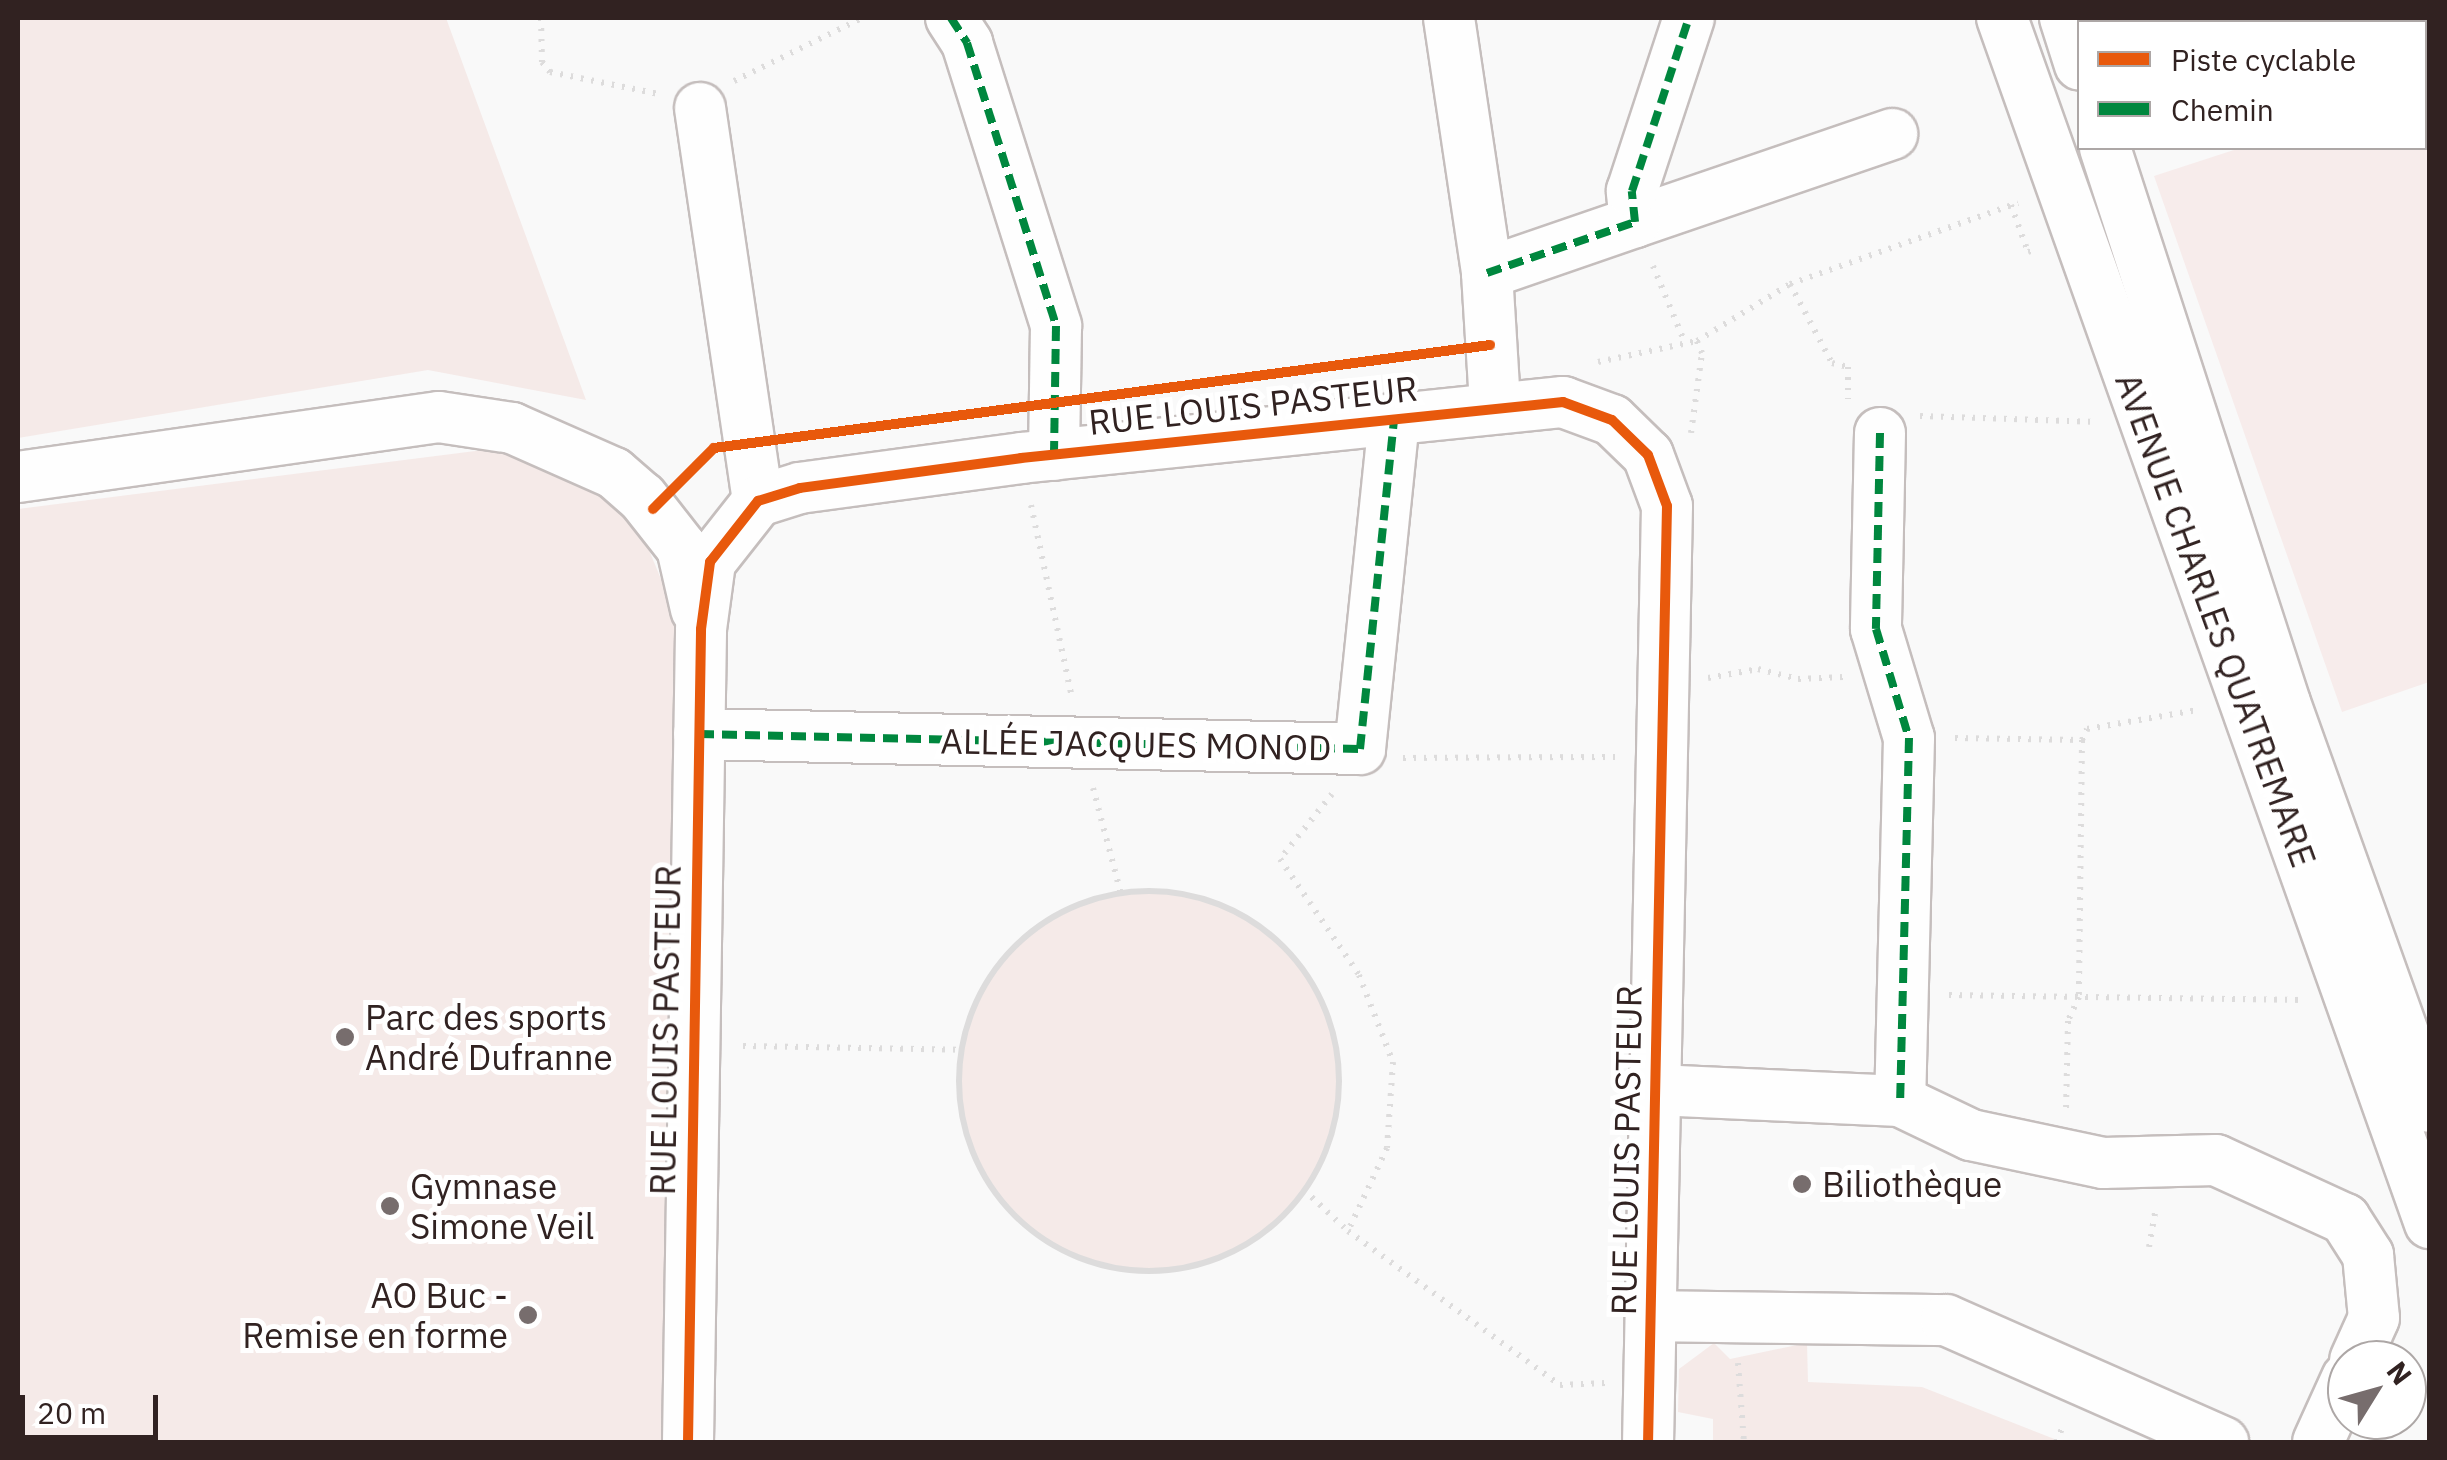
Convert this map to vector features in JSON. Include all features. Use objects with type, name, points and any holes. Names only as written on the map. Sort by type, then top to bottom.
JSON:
[{"type":"street","points":[[951,18],[967,44],[1056,326],[1038,456]]},
{"type":"street","points":[[1449,18],[1487,273],[1495,404]]},
{"type":"street","points":[[1635,222],[1632,190],[1689,18]]},
{"type":"street","name":"AVENUE CHARLES QUATREMARE","points":[[2002,18],[2144,423],[2248,701],[2430,1223]]},
{"type":"street","points":[[2064,18],[2077,55]]},
{"type":"street","points":[[700,108],[758,502]]},
{"type":"street","points":[[1487,273],[1892,134]]},
{"type":"street","name":"AVENUE CHARLES QUATREMARE","points":[[2106,150],[2285,703],[2430,1107]]},
{"type":"street","name":"RUE LOUIS PASTEUR","points":[[688,1442],[701,629],[710,562],[758,502],[800,488],[1038,456],[1495,404],[1562,402],[1612,420],[1648,455],[1667,506],[1648,1442]]},
{"type":"street","name":"RUE LOUIS PASTEUR","points":[[18,477],[439,416],[512,428],[614,474],[653,509],[682,548],[701,629]]},
{"type":"street","name":"ALLÉE JACQUES MONOD","points":[[699,734],[1360,749],[1394,418]]},
{"type":"street","points":[[1880,433],[1876,629],[1909,738],[1900,1101]]},
{"type":"street","points":[[1656,1090],[1900,1101],[1971,1135],[2103,1164],[2216,1160],[2346,1218],[2368,1255],[2374,1318],[2364,1340]]},
{"type":"street","points":[[1651,1316],[1946,1320],[2222,1442]]},
{"type":"path","points":[[1579,366],[1697,340],[1790,284],[2015,204],[2028,252]]},
{"type":"path","points":[[1635,222],[1685,343]]},
{"type":"path","points":[[1790,284],[1832,363]]},
{"type":"path","points":[[1667,506],[1685,481],[1702,353],[1697,340]]},
{"type":"path","points":[[1880,433],[1899,415],[2144,423]]},
{"type":"path","points":[[1038,456],[1081,742],[1121,894]]},
{"type":"path","points":[[1666,680],[1758,670],[1798,679],[1893,675]]},
{"type":"path","points":[[2065,1156],[2068,1021],[2080,997],[2082,740],[2087,729],[2248,701]]},
{"type":"path","points":[[1909,738],[2082,740]]},
{"type":"path","points":[[1348,1231],[1387,1148],[1393,1062],[1359,974],[1280,859],[1360,749],[1402,758],[1662,756]]},
{"type":"path","points":[[1121,894],[1189,894],[1234,910],[1286,948],[1313,984],[1334,1031],[1340,1084],[1334,1130],[1304,1190],[1281,1220],[1222,1258],[1154,1273],[1094,1264],[1042,1240],[1000,1200],[970,1146],[958,1079],[979,993],[1003,958],[1054,915],[1121,894]]},
{"type":"path","points":[[1903,995],[2316,1001]]},
{"type":"path","points":[[692,1045],[962,1050]]},
{"type":"path","points":[[1304,1190],[1348,1231],[1560,1386],[1647,1380]]},
{"type":"path","points":[[1732,1317],[1744,1442]]},
{"type":"shaded area","points":[[18,18],[446,18],[586,400],[428,370],[18,438]]},
{"type":"shaded area","points":[[2429,85],[2429,682],[2342,712],[2154,176],[2234,150],[2427,150]]},
{"type":"shaded area","name":"Parc des sports André Dufranne","points":[[499,448],[588,487],[639,526],[683,632],[661,1442],[18,1442],[18,509]]},
{"type":"shaded area","points":[[1149,891],[1186,895],[1222,906],[1254,923],[1283,947],[1307,976],[1324,1008],[1335,1044],[1339,1081],[1335,1118],[1324,1154],[1307,1186],[1283,1215],[1254,1239],[1222,1256],[1186,1267],[1149,1271],[1112,1267],[1076,1256],[1044,1239],[1015,1215],[991,1186],[974,1154],[963,1118],[959,1081],[963,1044],[974,1008],[991,976],[1015,947],[1044,923],[1076,906],[1112,895]]},
{"type":"shaded area","points":[[1714,1343],[1730,1359],[1807,1343],[1808,1382],[1922,1387],[2057,1440],[1713,1442],[1713,1419],[1678,1412],[1679,1369]]},
{"type":"marked path","points":[[951,18],[967,43],[1056,326],[1054,455]]},
{"type":"marked path","points":[[1487,273],[1635,222],[1632,191],[1689,18]]},
{"type":"marked path","points":[[699,734],[1360,749],[1394,418]]},
{"type":"marked path","points":[[1880,433],[1876,629],[1909,738],[1900,1101]]},
{"type":"cycle path","points":[[653,509],[714,448],[1490,345]]},
{"type":"cycle path","points":[[688,1442],[701,629],[710,562],[758,501],[800,488],[1021,458],[1563,402],[1612,420],[1648,455],[1667,506],[1648,1442]]},
{"type":"place","name":"Parc des sports André Dufranne","points":[[345,1037]]},
{"type":"place","name":"Biliothèque","points":[[1802,1184]]},
{"type":"place","name":"Gymnase Simone Veil","points":[[390,1206]]},
{"type":"place","name":"AO Buc - Remise en forme","points":[[528,1315]]}]
